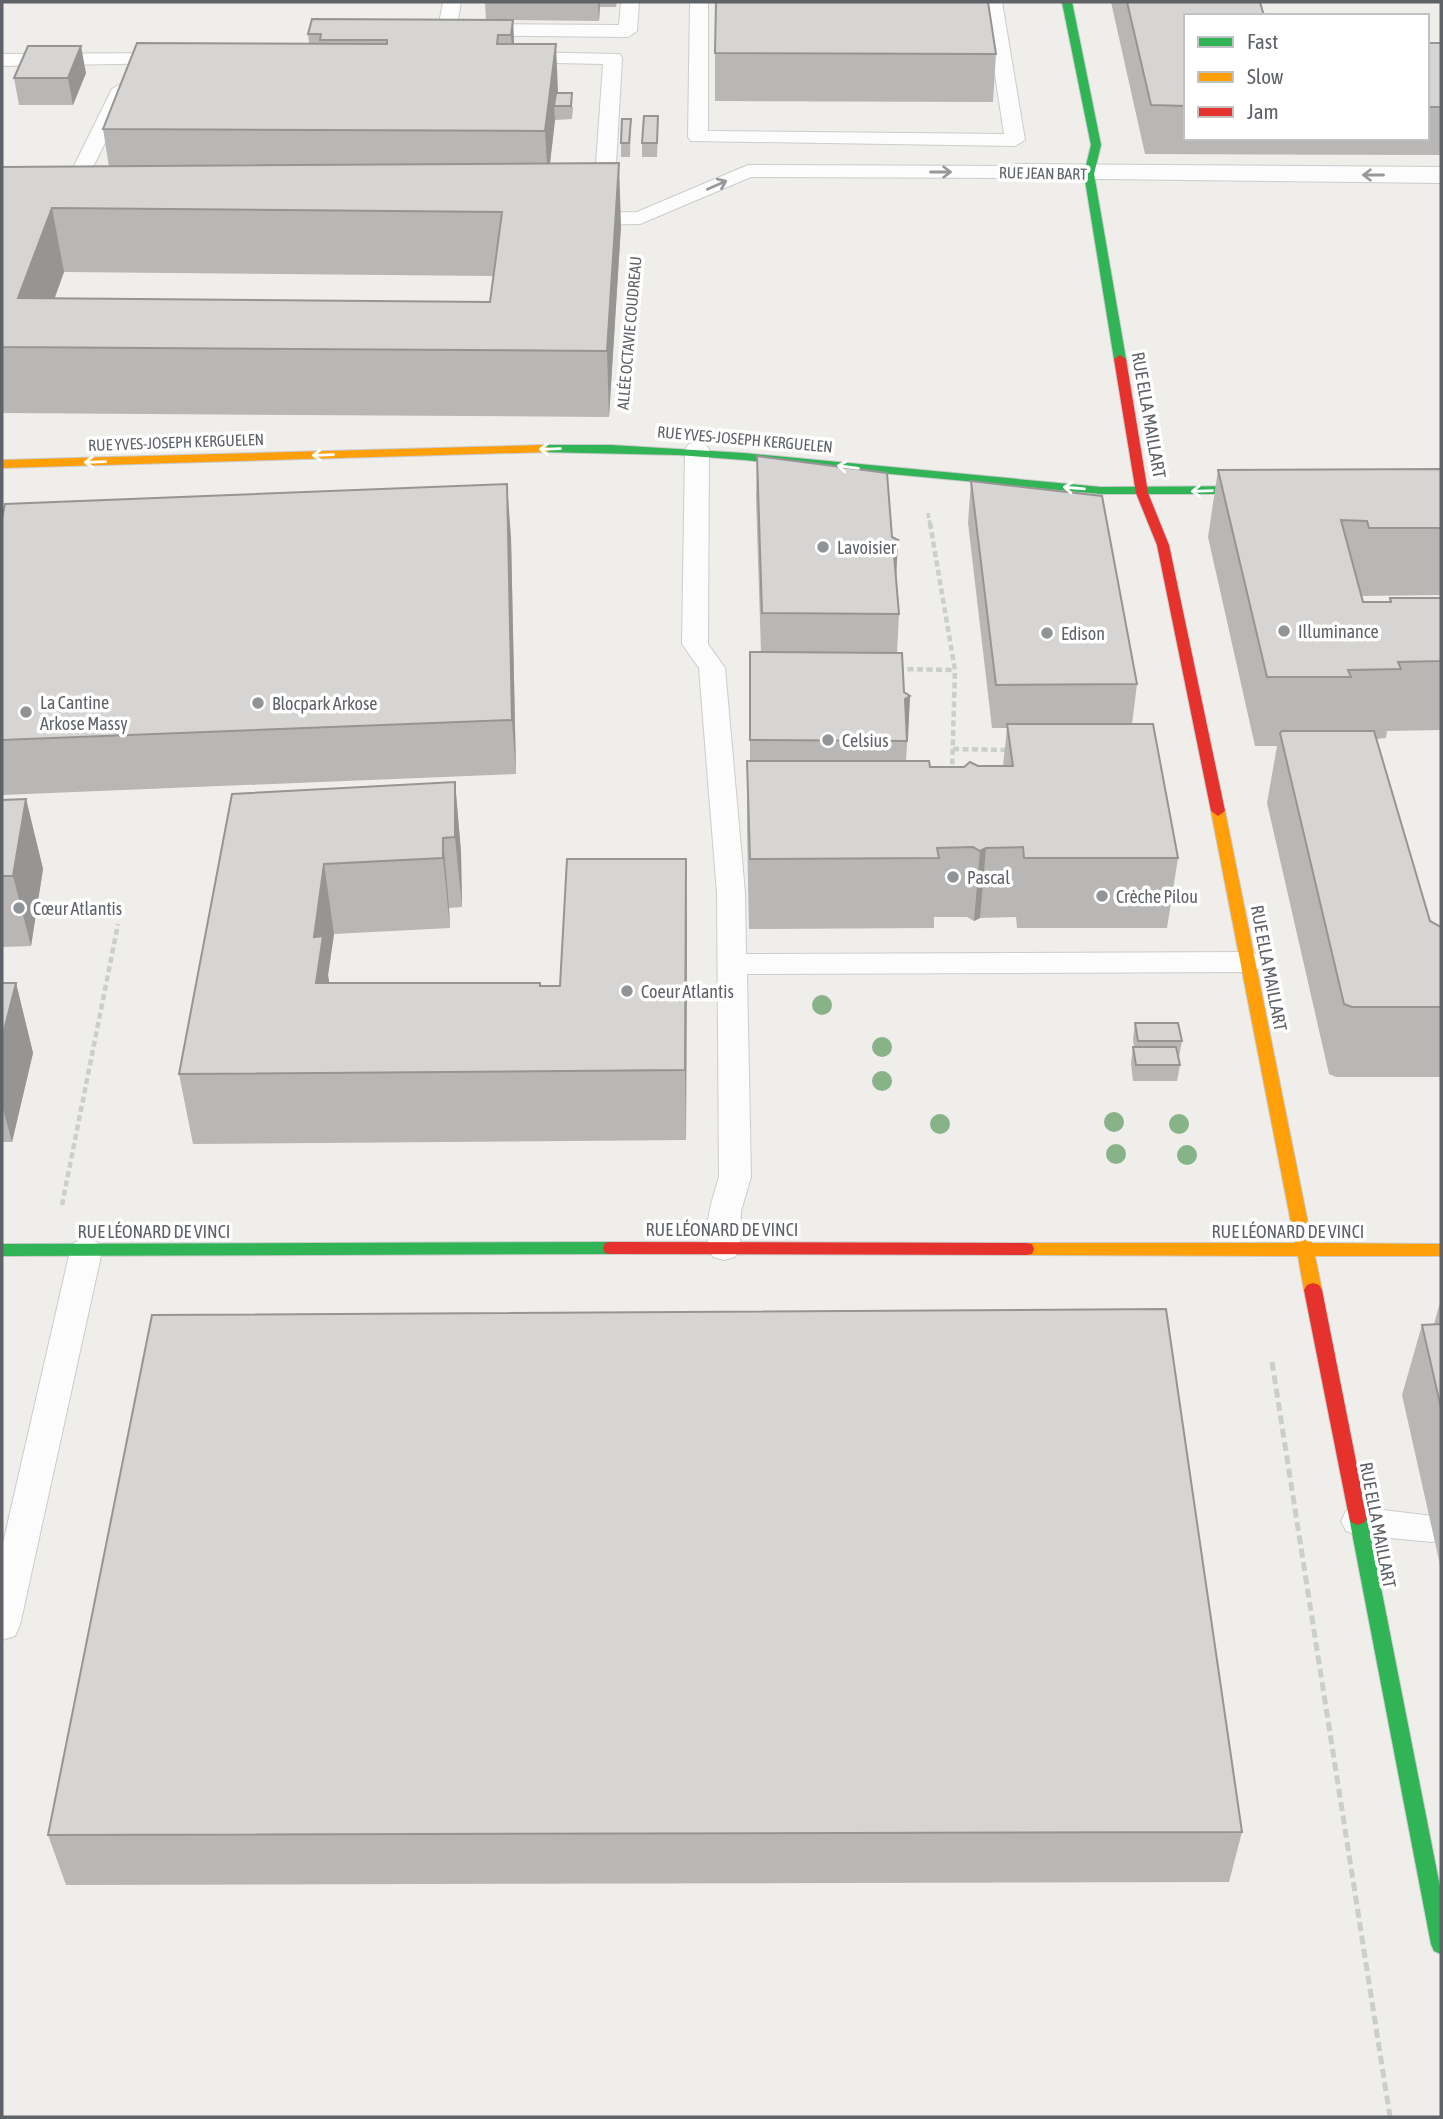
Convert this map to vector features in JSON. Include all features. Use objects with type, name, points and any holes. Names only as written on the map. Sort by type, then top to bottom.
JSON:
[{"type":"street","name":"RUE ELLA MAILLART","points":[[1067,2],[1096,145],[1089,174],[1142,493],[1163,545],[1249,962],[1441,1944]]},
{"type":"street","name":"RUE JEAN BART","points":[[1017,172],[1441,175]]},
{"type":"street","name":"RUE YVES-JOSEPH KERGUELEN","points":[[2,464],[618,447],[697,449],[921,475],[1142,493],[1281,490]]},
{"type":"street","name":"RUE LÉONARD DE VINCI","points":[[4,1256],[69,1251],[724,1248],[1441,1250]]},
{"type":"lane","points":[[452,2],[447,29],[628,31],[630,2]]},
{"type":"lane","points":[[699,2],[698,137],[1015,140],[993,2]]},
{"type":"lane","points":[[504,58],[613,58],[605,183],[568,191]]},
{"type":"lane","points":[[123,193],[109,193],[76,182],[136,59]]},
{"type":"lane","points":[[2,60],[190,59]]},
{"type":"lane","name":"RUE JEAN BART","points":[[647,216],[748,171],[1017,172]]},
{"type":"lane","points":[[557,219],[647,216]]},
{"type":"lane","points":[[697,449],[695,644],[712,668],[731,893],[735,1177],[724,1210],[724,1248]]},
{"type":"lane","points":[[733,964],[1249,962]]},
{"type":"lane","points":[[2,1625],[69,1251]]},
{"type":"lane","points":[[1358,1521],[1432,1528]]},
{"type":"path","name":"ALLÉE OCTAVIE COUDREAU","points":[[618,447],[647,216]]},
{"type":"path","points":[[921,475],[955,670],[952,776]]},
{"type":"path","points":[[887,669],[955,670]]},
{"type":"path","points":[[953,749],[1023,751]]},
{"type":"path","points":[[69,1251],[118,924]]},
{"type":"path","points":[[1272,1357],[1390,2117]]},
{"type":"building","points":[[716,2],[988,2],[996,54],[715,53]]},
{"type":"building","points":[[1127,2],[1260,2],[1263,14],[1184,14],[1184,106],[1151,105]]},
{"type":"building","points":[[312,19],[513,20],[511,35],[498,35],[497,44],[556,44],[545,131],[103,129],[137,43],[387,44],[387,40],[320,40],[321,34],[308,34]]},
{"type":"building","points":[[1429,43],[1441,43],[1441,107],[1429,107]]},
{"type":"building","points":[[28,46],[81,46],[68,78],[14,78]]},
{"type":"building","points":[[556,93],[572,93],[571,106],[554,106]]},
{"type":"building","points":[[644,116],[658,116],[657,143],[642,143]]},
{"type":"building","points":[[622,119],[631,119],[629,143],[621,143]]},
{"type":"building","points":[[619,163],[607,351],[2,347],[2,167]],"holes":[[[52,208],[502,212],[490,302],[18,298]]]},
{"type":"building","name":"Lavoisier","points":[[757,456],[887,473],[892,537],[898,540],[893,543],[899,614],[762,613]]},
{"type":"building","points":[[1441,469],[1441,528],[1369,528],[1367,521],[1341,520],[1363,602],[1391,602],[1390,598],[1441,598],[1441,661],[1398,662],[1401,669],[1348,670],[1351,677],[1267,677],[1218,470]]},
{"type":"building","name":"Edison","points":[[971,481],[1102,496],[1137,684],[996,685]]},
{"type":"building","name":"Blocpark Arkose","points":[[507,484],[512,720],[2,740],[2,518],[5,504]]},
{"type":"building","points":[[750,652],[902,653],[904,692],[910,696],[905,699],[907,741],[750,740]]},
{"type":"building","points":[[1007,724],[1153,724],[1178,858],[1024,858],[1023,847],[986,848],[980,851],[973,847],[937,848],[939,858],[750,859],[747,761],[929,761],[930,767],[964,767],[970,762],[978,766],[1013,766]]},
{"type":"building","points":[[1374,731],[1430,921],[1441,927],[1441,1007],[1352,1007],[1344,1004],[1280,733]]},
{"type":"building","points":[[455,782],[455,837],[443,838],[443,858],[324,864],[314,937],[323,936],[316,983],[540,983],[540,986],[560,986],[567,859],[686,859],[685,1070],[179,1074],[232,794]]},
{"type":"building","points":[[26,799],[13,876],[2,876],[2,800]]},
{"type":"building","points":[[2,983],[16,983],[2,1038]]},
{"type":"building","points":[[1135,1023],[1178,1023],[1182,1041],[1138,1041]]},
{"type":"building","points":[[1133,1047],[1176,1047],[1180,1065],[1136,1065]]},
{"type":"building","points":[[1166,1309],[1242,1832],[48,1835],[152,1315]]},
{"type":"building","points":[[1441,1324],[1441,1408],[1422,1325]]},
{"type":"traffic: fast","points":[[1067,2],[1096,145],[1089,174],[1120,359]]},
{"type":"traffic: fast","points":[[544,449],[678,451],[1101,491],[1268,490]]},
{"type":"traffic: fast","points":[[2,1250],[611,1248]]},
{"type":"traffic: fast","points":[[1358,1517],[1441,1944]]},
{"type":"traffic: slow","points":[[2,464],[544,449]]},
{"type":"traffic: slow","points":[[1218,811],[1313,1290]]},
{"type":"traffic: slow","points":[[1026,1249],[1441,1250]]},
{"type":"traffic: jam","points":[[1120,359],[1142,493],[1163,545],[1218,811]]},
{"type":"traffic: jam","points":[[611,1248],[1026,1249]]},
{"type":"traffic: jam","points":[[1313,1290],[1358,1517]]},
{"type":"place","name":"Lavoisier","points":[[823,547]]},
{"type":"place","name":"Illuminance","points":[[1284,631]]},
{"type":"place","name":"Edison","points":[[1047,633]]},
{"type":"place","name":"Blocpark Arkose","points":[[258,703]]},
{"type":"place","name":"La Cantine Arkose Massy","points":[[26,712]]},
{"type":"place","name":"Celsius","points":[[828,740]]},
{"type":"place","name":"Pascal","points":[[953,877]]},
{"type":"place","name":"Crèche Pilou","points":[[1102,896]]},
{"type":"place","name":"Cœur Atlantis","points":[[19,908]]},
{"type":"place","name":"Coeur Atlantis","points":[[627,991]]}]
